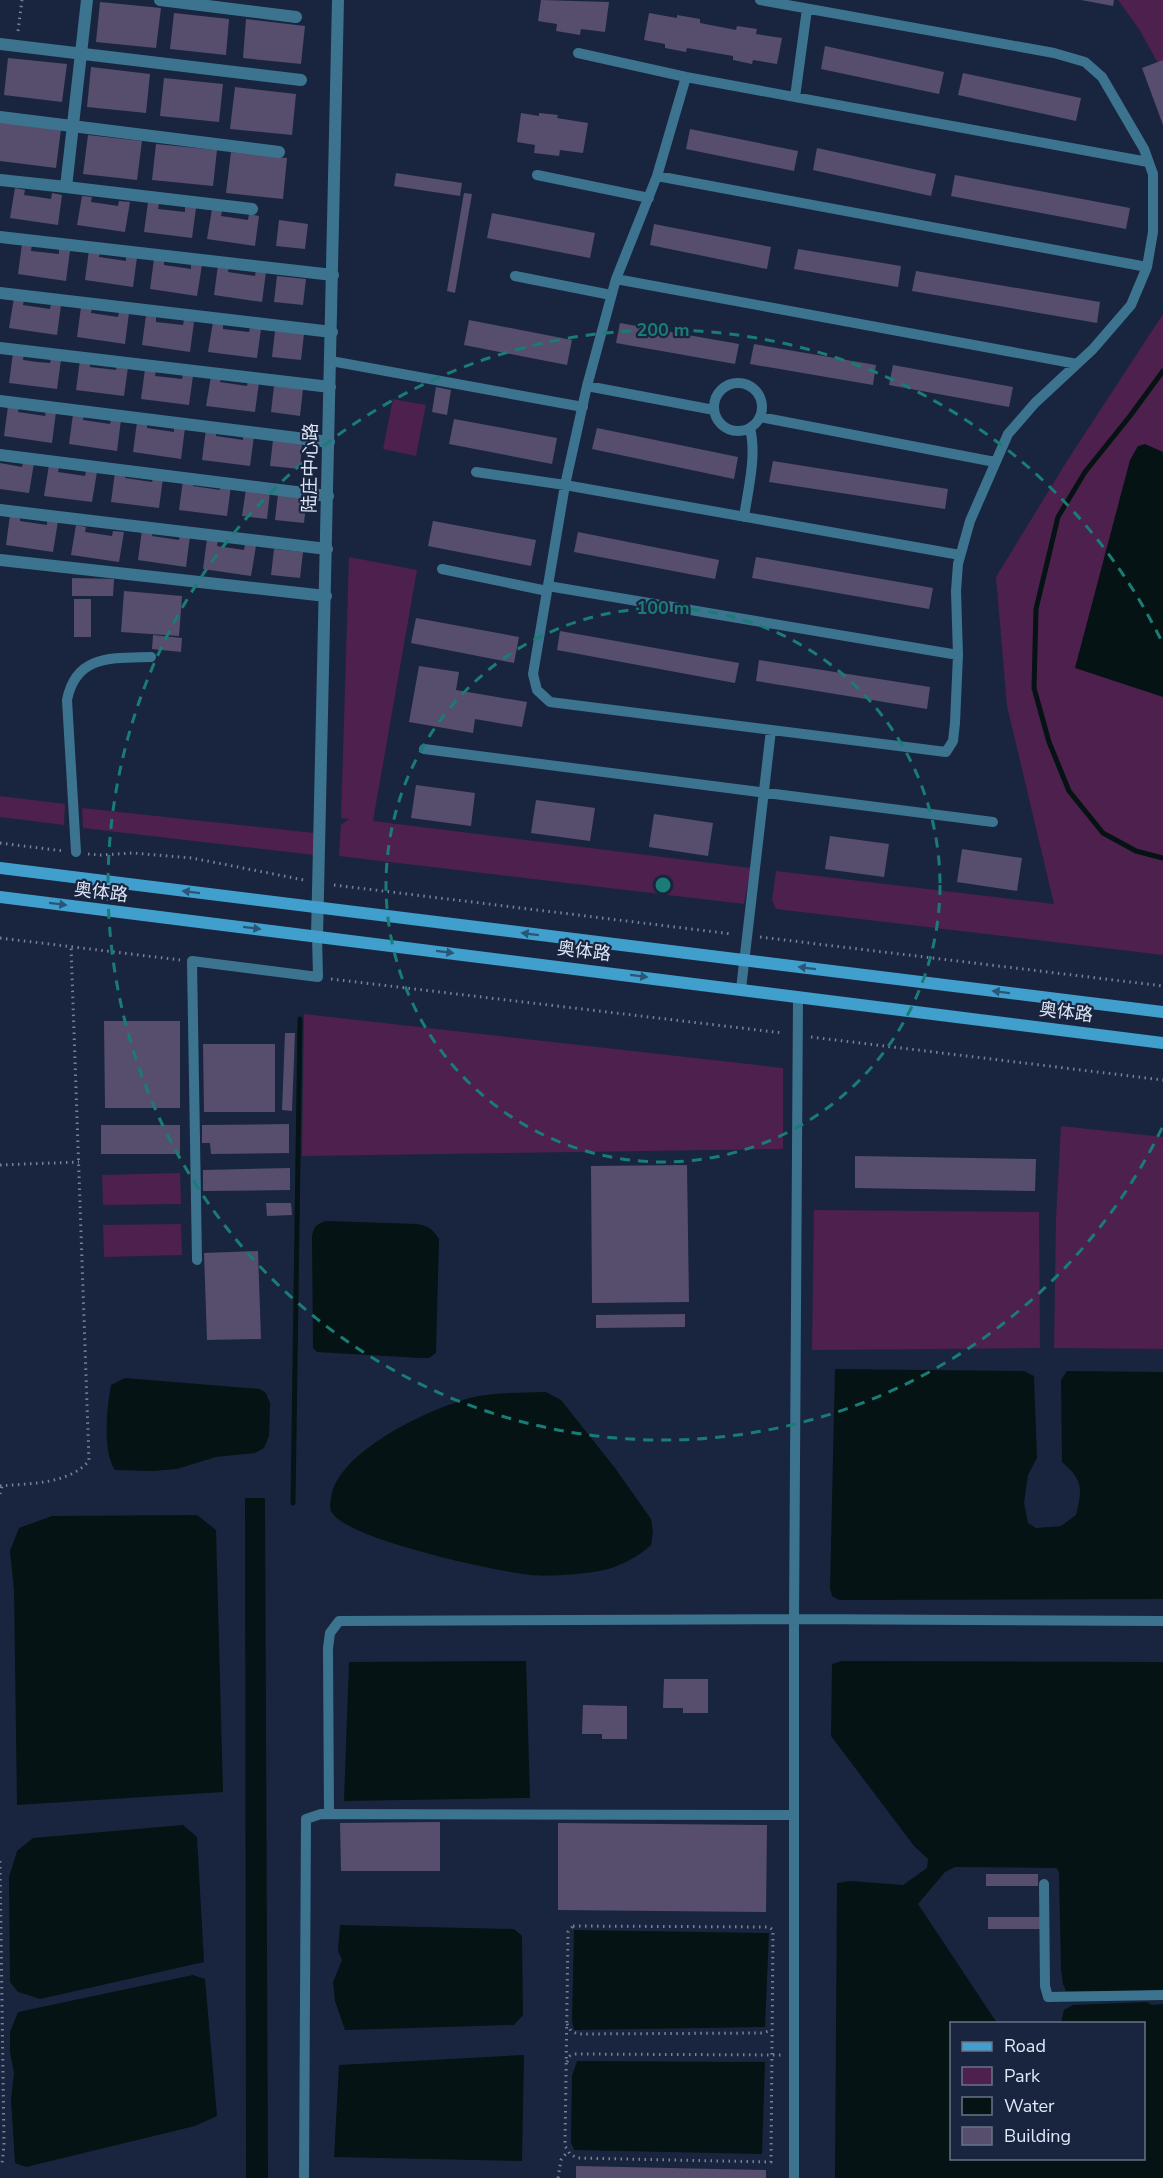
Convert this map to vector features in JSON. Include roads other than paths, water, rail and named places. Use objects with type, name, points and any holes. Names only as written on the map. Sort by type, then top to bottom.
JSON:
[{"type":"main road","name":"奥体路","points":[[0,868],[1163,1012]]},
{"type":"main road","name":"奥体路","points":[[0,897],[1163,1042]]},
{"type":"street","points":[[66,187],[87,0]]},
{"type":"street","points":[[160,0],[296,17]]},
{"type":"street","name":"陆庄中心路","points":[[317,936],[338,0]]},
{"type":"street","points":[[0,44],[301,80]]},
{"type":"street","points":[[0,117],[279,152]]},
{"type":"street","points":[[0,180],[252,210]]},
{"type":"street","points":[[0,237],[333,275]]},
{"type":"street","points":[[0,293],[332,332]]},
{"type":"street","points":[[0,348],[330,387]]},
{"type":"street","points":[[0,401],[329,442]]},
{"type":"street","points":[[0,455],[328,496]]},
{"type":"street","points":[[0,510],[327,549]]},
{"type":"street","points":[[0,560],[326,596]]},
{"type":"lane","points":[[686,77],[657,176],[615,279],[587,386],[565,485],[533,674],[537,690],[550,702],[946,752],[953,741],[958,655],[956,591],[960,555],[970,521],[1008,434],[1035,403],[1093,350],[1131,305],[1147,267],[1153,232],[1153,174],[1144,149],[1102,77],[1085,62],[1054,53],[760,0]]},
{"type":"lane","points":[[795,97],[807,9]]},
{"type":"lane","points":[[578,53],[686,77],[1148,162]]},
{"type":"lane","points":[[537,175],[649,198]]},
{"type":"lane","points":[[657,176],[1147,267]]},
{"type":"lane","points":[[515,276],[611,295]]},
{"type":"lane","points":[[615,279],[1077,364]]},
{"type":"lane","points":[[331,361],[583,407]]},
{"type":"lane","points":[[730,384],[746,384],[753,388],[762,401],[760,417],[750,429],[742,431],[727,429],[721,424],[714,410],[715,402],[723,388],[730,384]]},
{"type":"lane","points":[[587,386],[714,410]]},
{"type":"lane","points":[[760,417],[995,462]]},
{"type":"lane","points":[[744,517],[753,451],[750,429]]},
{"type":"lane","points":[[476,472],[565,485],[960,555]]},
{"type":"lane","points":[[442,569],[958,655]]},
{"type":"lane","points":[[76,852],[67,700],[72,682],[82,671],[99,661],[111,658],[151,657]]},
{"type":"lane","points":[[741,989],[771,730]]},
{"type":"lane","points":[[424,749],[993,822]]},
{"type":"lane","points":[[197,1260],[192,961],[318,977],[317,936]]},
{"type":"lane","points":[[794,2178],[794,1619],[798,997]]},
{"type":"lane","points":[[329,1814],[328,1648],[330,1634],[339,1621],[794,1619],[1163,1621]]},
{"type":"lane","points":[[304,2178],[306,1819],[321,1814],[794,1815]]},
{"type":"lane","points":[[1044,1884],[1045,1986],[1048,1997],[1163,1995]]},
{"type":"water","points":[[1145,444],[1163,452],[1163,697],[1075,668],[1130,460],[1138,446]]},
{"type":"water","points":[[327,1221],[417,1224],[435,1233],[439,1239],[436,1353],[429,1358],[421,1358],[317,1352],[313,1348],[312,1237],[316,1226]]},
{"type":"water","points":[[835,1369],[1024,1371],[1034,1376],[1037,1458],[1028,1475],[1024,1503],[1028,1523],[1036,1528],[1061,1526],[1076,1515],[1078,1506],[1080,1486],[1078,1480],[1062,1462],[1061,1380],[1067,1371],[1163,1372],[1163,1599],[839,1600],[832,1596],[830,1588]]},
{"type":"water","points":[[125,1378],[260,1389],[266,1393],[270,1403],[269,1436],[264,1448],[255,1453],[216,1457],[177,1469],[115,1470],[108,1452],[108,1405],[111,1385]]},
{"type":"water","points":[[546,1392],[561,1400],[615,1468],[651,1519],[653,1531],[651,1545],[634,1558],[612,1568],[584,1573],[546,1576],[514,1573],[457,1561],[391,1543],[342,1522],[331,1511],[332,1493],[340,1477],[353,1461],[391,1432],[436,1410],[474,1397],[501,1393]]},
{"type":"water","points":[[245,1498],[265,1498],[268,2178],[246,2178]]},
{"type":"water","points":[[197,1515],[216,1530],[223,1792],[17,1805],[14,1590],[10,1551],[19,1528],[52,1516]]},
{"type":"water","points":[[526,1661],[530,1798],[344,1801],[349,1662]]},
{"type":"water","points":[[842,1661],[1163,1662],[1163,1993],[1066,1991],[1061,1969],[1059,1873],[1057,1868],[955,1867],[945,1872],[918,1904],[996,2022],[950,2022],[950,2160],[1145,2160],[1145,2022],[1061,2022],[1064,2010],[1073,2005],[1147,2002],[1152,2005],[1163,2004],[1163,2178],[835,2178],[837,1883],[850,1881],[903,1885],[927,1868],[928,1859],[914,1846],[831,1736],[832,1664]]},
{"type":"water","points":[[183,1825],[197,1837],[204,1962],[40,1999],[18,1992],[10,1982],[9,1877],[17,1851],[33,1838]]},
{"type":"water","points":[[340,1925],[514,1929],[522,1936],[523,2015],[514,2025],[345,2030],[335,2001],[333,1982],[342,1960],[338,1951]]},
{"type":"water","points":[[574,1930],[769,1933],[765,2027],[574,2030],[572,2020]]},
{"type":"water","points":[[193,1975],[205,1979],[217,2116],[195,2126],[26,2167],[15,2163],[11,2099],[14,2073],[10,2052],[10,2032],[18,2012]]},
{"type":"water","points":[[524,2055],[522,2161],[334,2157],[339,2065]]},
{"type":"water","points":[[577,2061],[765,2062],[762,2154],[574,2150],[571,2142],[572,2076]]},
{"type":"waterway","points":[[1163,371],[1085,472],[1058,517],[1036,609],[1034,688],[1049,742],[1069,791],[1103,833],[1136,851],[1163,858]]},
{"type":"waterway","points":[[293,1503],[300,1019]]}]
